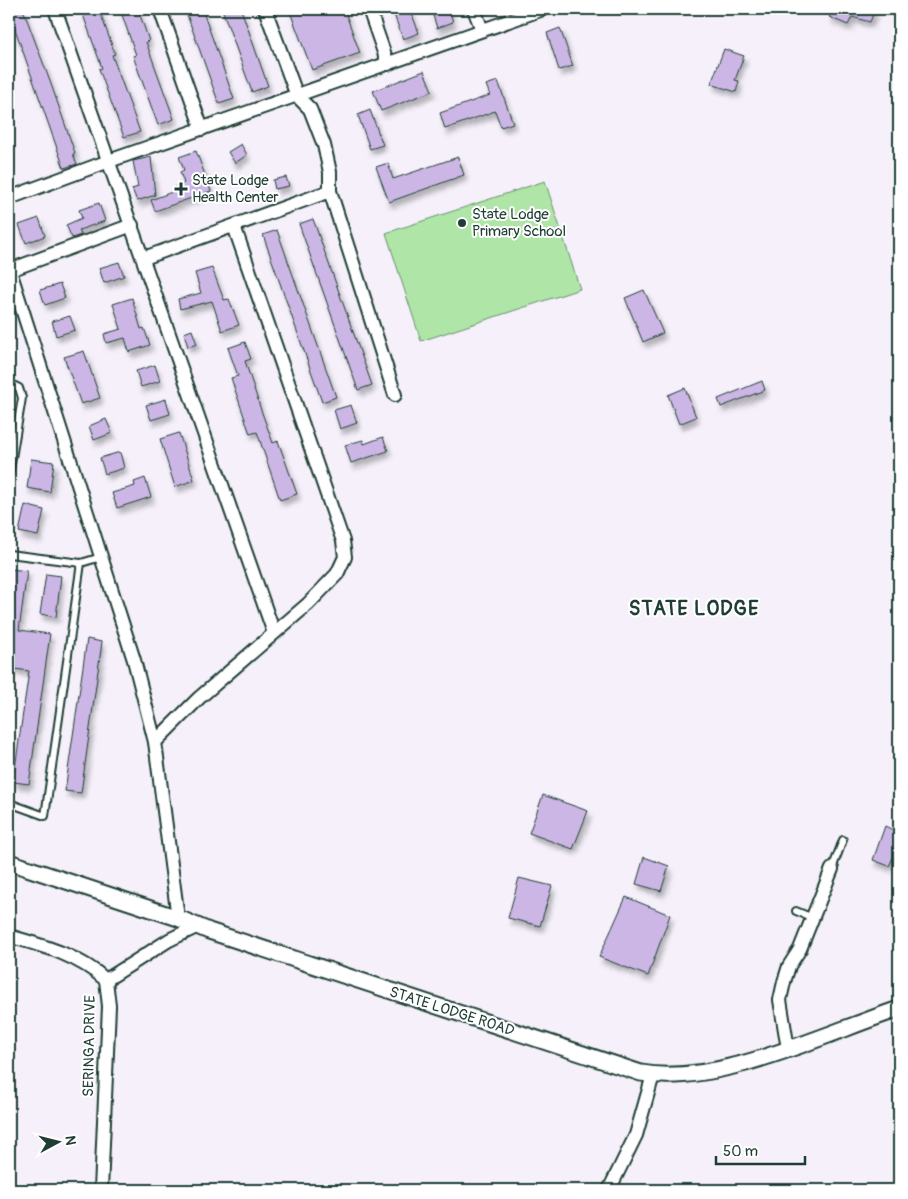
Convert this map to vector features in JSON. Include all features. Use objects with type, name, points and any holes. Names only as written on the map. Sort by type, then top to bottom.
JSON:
[{"type":"street","points":[[55,9],[144,258],[274,633]]},
{"type":"street","points":[[160,9],[202,129]]},
{"type":"street","points":[[265,9],[297,96],[310,109],[324,145],[330,172],[330,191],[395,395]]},
{"type":"street","points":[[369,9],[388,64]]},
{"type":"street","points":[[474,9],[482,30]]},
{"type":"street","points":[[9,198],[109,161],[543,9]]},
{"type":"street","points":[[144,258],[330,191]]},
{"type":"street","points":[[132,226],[9,269],[134,660],[155,742],[178,918]]},
{"type":"street","points":[[155,742],[198,698],[274,633],[337,574],[345,557],[344,541],[234,226]]},
{"type":"street","name":"STATE LODGE ROAD","points":[[9,862],[653,1075],[703,1073],[788,1049],[899,1009]]},
{"type":"street","points":[[788,1049],[780,1000],[789,966],[800,949],[832,868]]},
{"type":"street","points":[[106,980],[169,940],[198,926]]},
{"type":"street","name":"SERINGA DRIVE","points":[[9,936],[50,947],[92,968],[106,980],[109,1006],[101,1190]]},
{"type":"street","points":[[609,1190],[636,1135],[653,1075]]},
{"type":"lane","points":[[9,383],[19,388],[22,398],[9,476]]},
{"type":"lane","points":[[9,554],[81,563],[101,557]]},
{"type":"lane","points":[[9,803],[45,816],[81,563]]},
{"type":"lane","points":[[832,868],[843,840]]},
{"type":"lane","points":[[796,911],[813,918]]},
{"type":"green space","points":[[545,181],[580,289],[421,341],[386,233]]},
{"type":"building","points":[[23,9],[51,84],[77,164],[64,168],[9,12]]},
{"type":"building","points":[[81,9],[99,9],[115,54],[112,55],[140,132],[124,137],[99,69],[102,68]]},
{"type":"building","points":[[120,9],[138,9],[149,41],[146,42],[174,119],[158,125],[133,56],[136,55]]},
{"type":"building","points":[[185,9],[202,9],[234,99],[219,104]]},
{"type":"building","points":[[222,9],[241,9],[268,86],[252,92]]},
{"type":"building","points":[[289,9],[344,9],[360,53],[312,70]]},
{"type":"building","points":[[392,9],[410,9],[419,33],[403,39]]},
{"type":"building","points":[[431,9],[449,9],[453,22],[437,28]]},
{"type":"building","points":[[833,9],[875,9],[870,22],[852,17],[848,25],[829,17]]},
{"type":"building","points":[[560,28],[573,66],[559,70],[547,33]]},
{"type":"building","points":[[724,49],[744,56],[735,80],[739,81],[736,92],[711,84]]},
{"type":"building","points":[[424,71],[432,91],[381,111],[373,91]]},
{"type":"building","points":[[498,81],[513,123],[501,127],[495,111],[445,129],[440,113],[490,95],[486,85]]},
{"type":"building","points":[[370,110],[383,145],[370,149],[358,115]]},
{"type":"building","points":[[241,144],[247,155],[235,163],[228,152]]},
{"type":"building","points":[[196,151],[211,191],[155,211],[151,200],[177,190],[176,186],[184,183],[180,172],[184,170],[179,157]]},
{"type":"building","points":[[151,157],[155,195],[137,201],[132,189],[138,187],[133,161]]},
{"type":"building","points":[[458,157],[464,175],[389,202],[376,167],[388,163],[393,179]]},
{"type":"building","points":[[286,177],[289,186],[275,189],[273,180]]},
{"type":"building","points":[[99,203],[105,221],[79,230],[81,235],[72,238],[66,225],[82,218],[79,210]]},
{"type":"building","points":[[39,218],[45,236],[26,243],[19,225]]},
{"type":"building","points":[[313,219],[372,385],[358,390],[299,224]]},
{"type":"building","points":[[277,230],[336,397],[322,402],[263,235]]},
{"type":"building","points":[[119,262],[124,276],[104,283],[99,268]]},
{"type":"building","points":[[212,268],[224,300],[229,299],[239,325],[222,331],[212,301],[180,309],[178,299],[201,293],[195,273]]},
{"type":"building","points":[[60,284],[65,298],[45,305],[40,290]]},
{"type":"building","points":[[644,290],[663,333],[643,342],[625,298]]},
{"type":"building","points":[[132,298],[141,329],[144,328],[150,345],[129,352],[125,338],[106,343],[104,334],[121,329],[113,304]]},
{"type":"building","points":[[70,316],[75,330],[56,336],[52,321]]},
{"type":"building","points":[[192,330],[197,344],[188,347],[184,333]]},
{"type":"building","points":[[245,342],[251,359],[245,361],[261,410],[273,443],[278,441],[297,494],[280,500],[257,432],[250,434],[231,378],[238,376],[228,348]]},
{"type":"building","points":[[84,351],[100,398],[81,404],[64,357]]},
{"type":"building","points":[[155,365],[160,381],[141,387],[136,371]]},
{"type":"building","points":[[762,381],[765,390],[721,407],[718,399]]},
{"type":"building","points":[[685,388],[696,417],[679,424],[668,395]]},
{"type":"building","points":[[166,399],[170,414],[151,420],[146,405]]},
{"type":"building","points":[[351,405],[357,423],[340,429],[334,410]]},
{"type":"building","points":[[106,419],[112,433],[94,440],[89,426]]},
{"type":"building","points":[[179,433],[194,480],[175,487],[160,439]]},
{"type":"building","points":[[383,437],[388,451],[351,463],[345,445],[363,440],[364,444]]},
{"type":"building","points":[[120,452],[124,468],[105,474],[100,458]]},
{"type":"building","points":[[31,459],[54,462],[50,492],[27,488]]},
{"type":"building","points":[[145,478],[151,497],[117,508],[112,493],[135,486],[134,482]]},
{"type":"building","points":[[25,505],[44,510],[38,536],[19,532]]},
{"type":"building","points":[[11,569],[27,571],[19,630],[50,634],[29,784],[13,782],[29,671],[9,668],[9,585]]},
{"type":"building","points":[[46,574],[61,576],[56,617],[40,614]]},
{"type":"building","points":[[87,639],[102,642],[81,793],[65,791]]},
{"type":"building","points":[[543,795],[588,811],[573,849],[529,833]]},
{"type":"building","points":[[885,826],[899,833],[899,845],[889,866],[873,860]]},
{"type":"building","points":[[644,857],[669,866],[661,891],[636,884]]},
{"type":"building","points":[[519,878],[552,886],[540,926],[508,918]]},
{"type":"building","points":[[626,897],[670,915],[648,976],[599,957]]},
{"type":"place","name":"State Lodge Health Center","points":[[181,189]]},
{"type":"place","name":"State Lodge Primary School","points":[[462,223]]},
{"type":"district","name":"STATE LODGE","points":[[694,608]]}]
